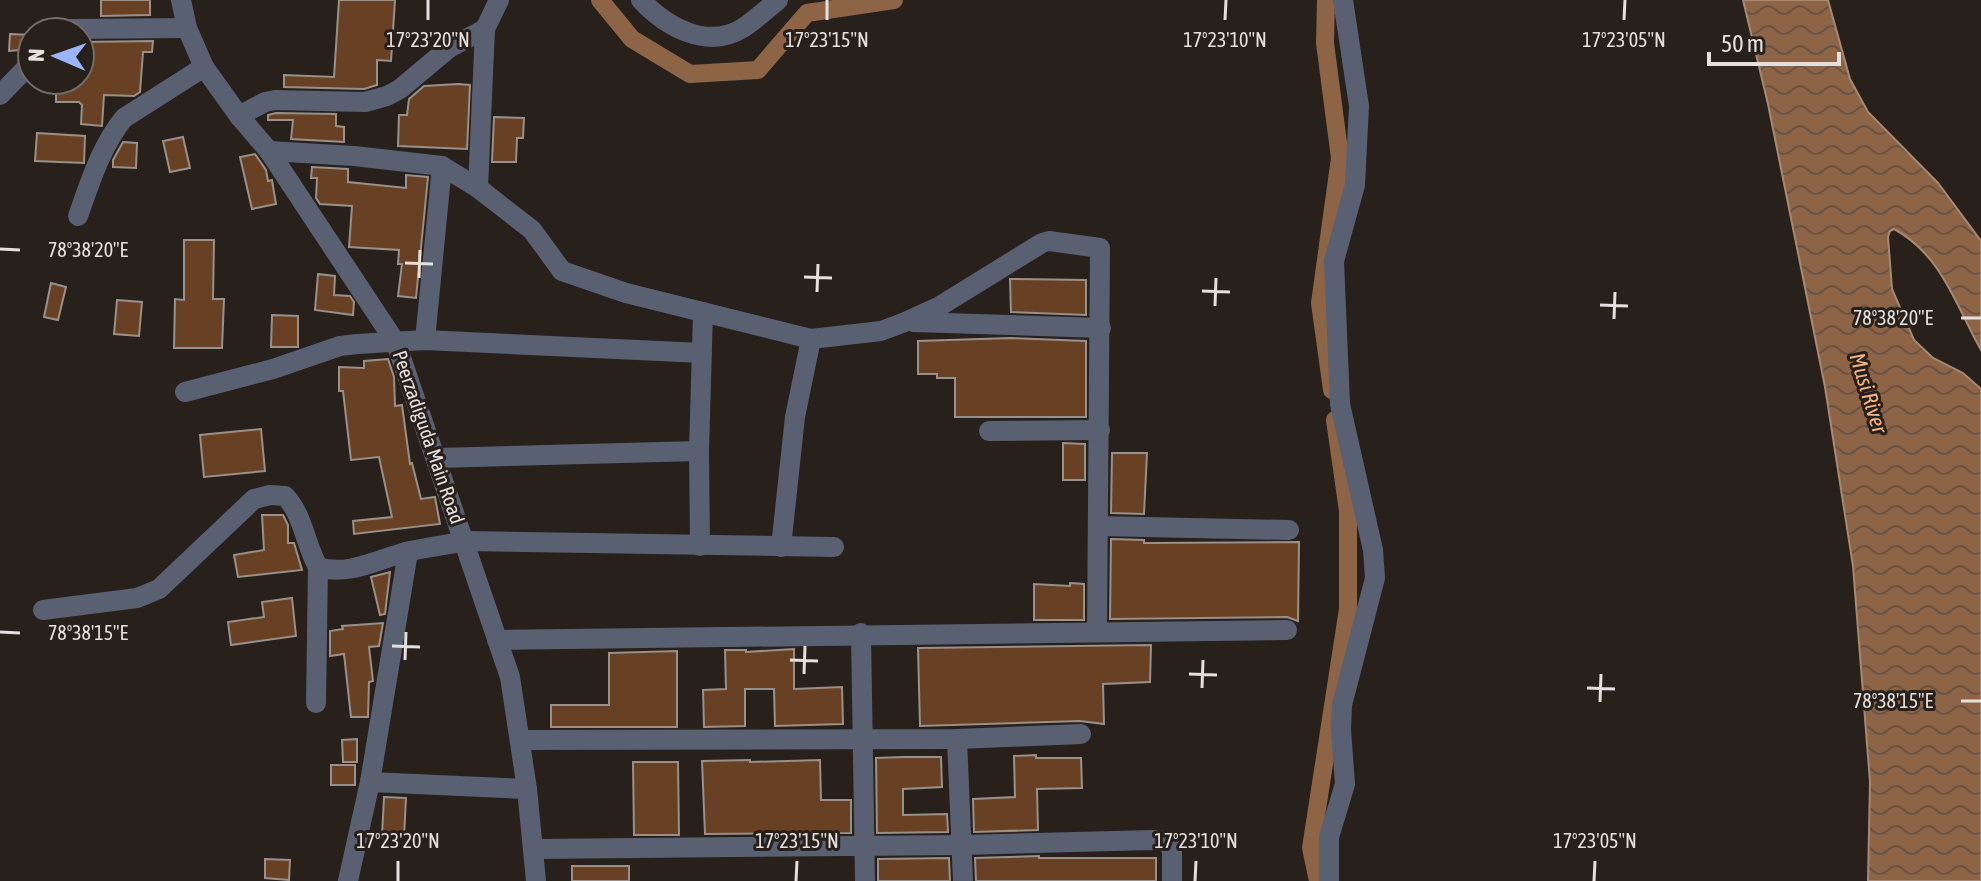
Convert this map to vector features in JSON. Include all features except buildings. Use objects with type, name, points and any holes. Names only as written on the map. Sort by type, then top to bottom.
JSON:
[{"type":"street","name":"Peerzadiguda Main Road","points":[[181,0],[187,28],[204,67],[269,151],[396,343],[510,677],[535,849],[536,881]]},
{"type":"street","points":[[478,188],[485,29],[499,0]]},
{"type":"street","points":[[641,0],[672,27],[696,36],[720,36],[741,29],[778,0]]},
{"type":"street","points":[[1329,881],[1329,837],[1345,784],[1342,705],[1375,578],[1373,550],[1340,404],[1334,261],[1355,185],[1359,106],[1343,0]]},
{"type":"street","points":[[96,29],[187,28]]},
{"type":"street","points":[[239,116],[275,100],[365,102],[387,96],[400,89],[449,48],[485,29]]},
{"type":"street","points":[[78,216],[95,170],[115,129],[124,118],[204,67]]},
{"type":"street","points":[[0,95],[16,78]]},
{"type":"street","points":[[269,151],[442,166],[478,188],[532,230],[562,271],[626,293],[811,339],[881,331],[905,322],[940,306],[1049,241],[1100,248],[1097,631]]},
{"type":"street","points":[[425,340],[442,166]]},
{"type":"street","points":[[700,546],[703,312]]},
{"type":"street","points":[[905,322],[1101,328]]},
{"type":"street","points":[[781,547],[795,417],[811,339]]},
{"type":"street","points":[[185,392],[273,369],[340,346],[425,340],[702,353]]},
{"type":"street","points":[[989,431],[1100,430]]},
{"type":"street","points":[[437,458],[699,451]]},
{"type":"street","points":[[43,610],[137,598],[159,589],[254,499],[270,495],[285,496],[296,507],[307,548],[318,567],[316,703]]},
{"type":"street","points":[[1099,526],[1289,530]]},
{"type":"street","points":[[318,567],[330,571],[345,570],[408,552],[466,541],[834,547]]},
{"type":"street","points":[[348,881],[370,782],[408,552]]},
{"type":"street","points":[[497,640],[1287,630]]},
{"type":"street","points":[[861,633],[865,881]]},
{"type":"street","points":[[521,740],[957,739],[1081,734]]},
{"type":"street","points":[[957,739],[963,881]]},
{"type":"street","points":[[370,782],[527,789]]},
{"type":"street","points":[[535,849],[1164,841],[1172,848],[1172,881]]},
{"type":"water","name":"Musi River","points":[[1743,0],[1828,0],[1850,79],[1868,112],[1938,183],[1981,241],[1981,350],[1936,267],[1910,240],[1894,229],[1888,237],[1892,289],[1914,340],[1933,358],[1963,373],[1981,389],[1981,881],[1868,881],[1870,782],[1853,566],[1825,387],[1768,104]]},
{"type":"waterway","points":[[600,0],[632,39],[690,74],[758,70],[807,13],[894,0]]},
{"type":"waterway","points":[[1326,0],[1325,43],[1340,158],[1320,303],[1332,390]]},
{"type":"waterway","points":[[1318,881],[1311,848],[1348,609],[1348,511],[1335,420]]}]
